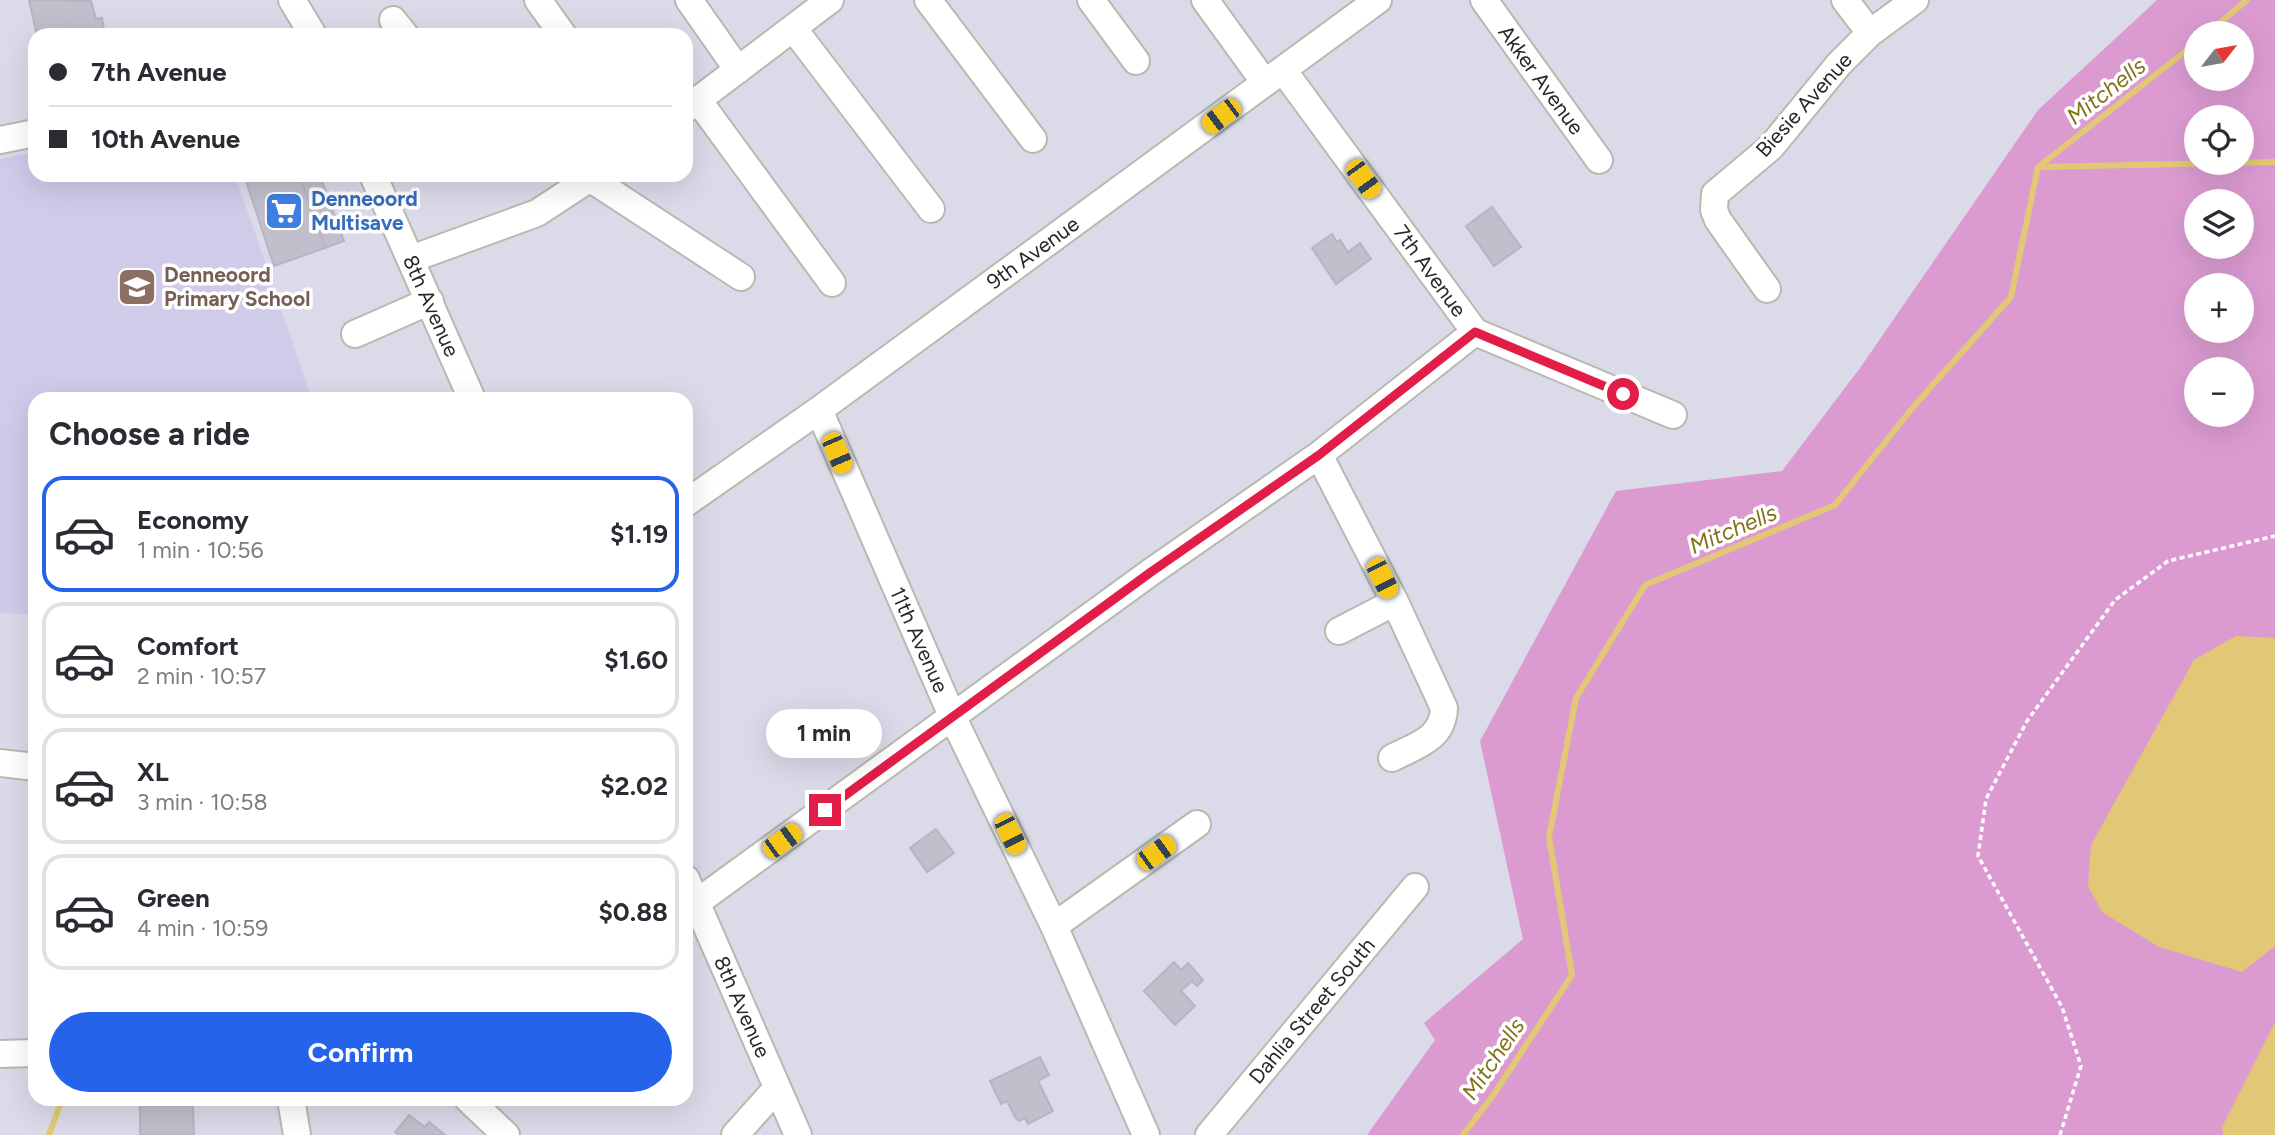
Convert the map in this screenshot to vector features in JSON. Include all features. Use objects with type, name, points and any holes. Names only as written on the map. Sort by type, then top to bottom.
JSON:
[{"type":"street","points":[[538,0],[558,28]]},
{"type":"street","points":[[689,0],[738,70]]},
{"type":"street","points":[[693,104],[830,0]]},
{"type":"street","points":[[928,0],[1033,139]]},
{"type":"street","points":[[1091,0],[1136,61]]},
{"type":"street","name":"7th Avenue","points":[[1205,0],[1274,77],[1475,332],[1673,415]]},
{"type":"street","name":"9th Avenue","points":[[693,498],[819,410],[1378,0]]},
{"type":"street","name":"Akker Avenue","points":[[1484,0],[1599,160]]},
{"type":"street","points":[[1845,0],[1870,33]]},
{"type":"street","name":"Biesie Avenue","points":[[1768,289],[1718,220],[1713,198],[1718,190],[1771,147],[1839,65],[1870,33],[1915,0]]},
{"type":"street","points":[[292,2],[298,28]]},
{"type":"street","points":[[292,2],[309,28]]},
{"type":"street","points":[[793,28],[931,209]]},
{"type":"street","points":[[693,106],[832,284]]},
{"type":"street","points":[[0,140],[28,134]]},
{"type":"street","name":"8th Avenue","points":[[376,182],[469,392]]},
{"type":"street","points":[[411,259],[537,213],[581,182]]},
{"type":"street","points":[[599,182],[741,277]]},
{"type":"street","points":[[354,333],[430,301]]},
{"type":"street","points":[[693,890],[953,718],[1151,572],[1319,455],[1475,332]]},
{"type":"street","name":"11th Avenue","points":[[819,410],[953,718],[1054,926],[1146,1135]]},
{"type":"street","points":[[1319,455],[1395,602],[1444,708],[1444,721],[1438,732],[1392,758]]},
{"type":"street","points":[[1339,631],[1395,602]]},
{"type":"street","points":[[0,763],[28,766]]},
{"type":"street","points":[[1054,926],[1196,824]]},
{"type":"street","name":"Dahlia Street South","points":[[1209,1135],[1415,887]]},
{"type":"street","name":"8th Avenue","points":[[693,896],[798,1135]]},
{"type":"street","points":[[0,1054],[28,1053]]},
{"type":"street","points":[[736,1135],[777,1088]]},
{"type":"street","points":[[292,1106],[297,1135]]},
{"type":"street","points":[[475,1106],[506,1135]]},
{"type":"path","points":[[2060,1135],[2081,1066],[2062,1007],[1978,856],[1986,799],[2027,720],[2115,600],[2168,561],[2275,536]]},
{"type":"shaded area","points":[[2157,0],[2275,0],[2275,1135],[1367,1135],[1435,1040],[1424,1023],[1523,939],[1480,741],[1616,491],[1782,471],[1860,368],[2038,110]]},
{"type":"shaded area","name":"Denneoord Primary School","points":[[28,153],[28,182],[237,182],[310,392],[28,392],[28,615],[0,613],[0,159]]},
{"type":"shaded area","points":[[2236,636],[2275,638],[2275,946],[2242,972],[2159,947],[2102,912],[2088,886],[2091,845],[2194,660]]},
{"type":"shaded area","points":[[2275,1022],[2275,1135],[2223,1135],[2222,1127]]},
{"type":"building","points":[[29,1],[91,1],[96,19],[102,18],[104,28],[35,28]]},
{"type":"building","name":"Denneoord Multisave","points":[[246,182],[301,182],[325,248],[274,266]]},
{"type":"building","points":[[301,182],[323,182],[344,241],[325,248]]},
{"type":"building","points":[[1492,207],[1521,247],[1494,266],[1466,226]]},
{"type":"building","points":[[1332,234],[1348,252],[1360,243],[1371,259],[1336,284],[1312,248]]},
{"type":"building","points":[[936,829],[954,853],[927,872],[910,848]]},
{"type":"building","points":[[1174,962],[1181,970],[1188,963],[1203,980],[1197,986],[1192,981],[1181,991],[1195,1006],[1175,1025],[1144,991]]},
{"type":"building","points":[[1040,1057],[1049,1075],[1038,1081],[1053,1111],[1028,1124],[1025,1118],[1019,1121],[1015,1117],[1007,1101],[1001,1104],[990,1081]]},
{"type":"building","points":[[140,1106],[193,1106],[194,1135],[140,1135]]},
{"type":"building","points":[[409,1115],[425,1127],[429,1122],[445,1135],[399,1135],[395,1132]]},
{"type":"waterway","name":"Mitchells","points":[[2222,21],[2247,0]]},
{"type":"waterway","name":"Mitchells","points":[[1463,1135],[1494,1094],[1572,975],[1549,837],[1576,698],[1645,585],[1835,505],[1914,406],[2011,297],[2038,167],[2184,52]]},
{"type":"waterway","points":[[2039,167],[2275,162]]},
{"type":"waterway","points":[[49,1135],[59,1106]]},
{"type":"place","name":"Denneoord Multisave","points":[[284,211]]},
{"type":"place","name":"Denneoord Primary School","points":[[137,287]]},
{"type":"route","points":[[825,810],[1151,572],[1319,455],[1475,332],[1623,394]]}]
